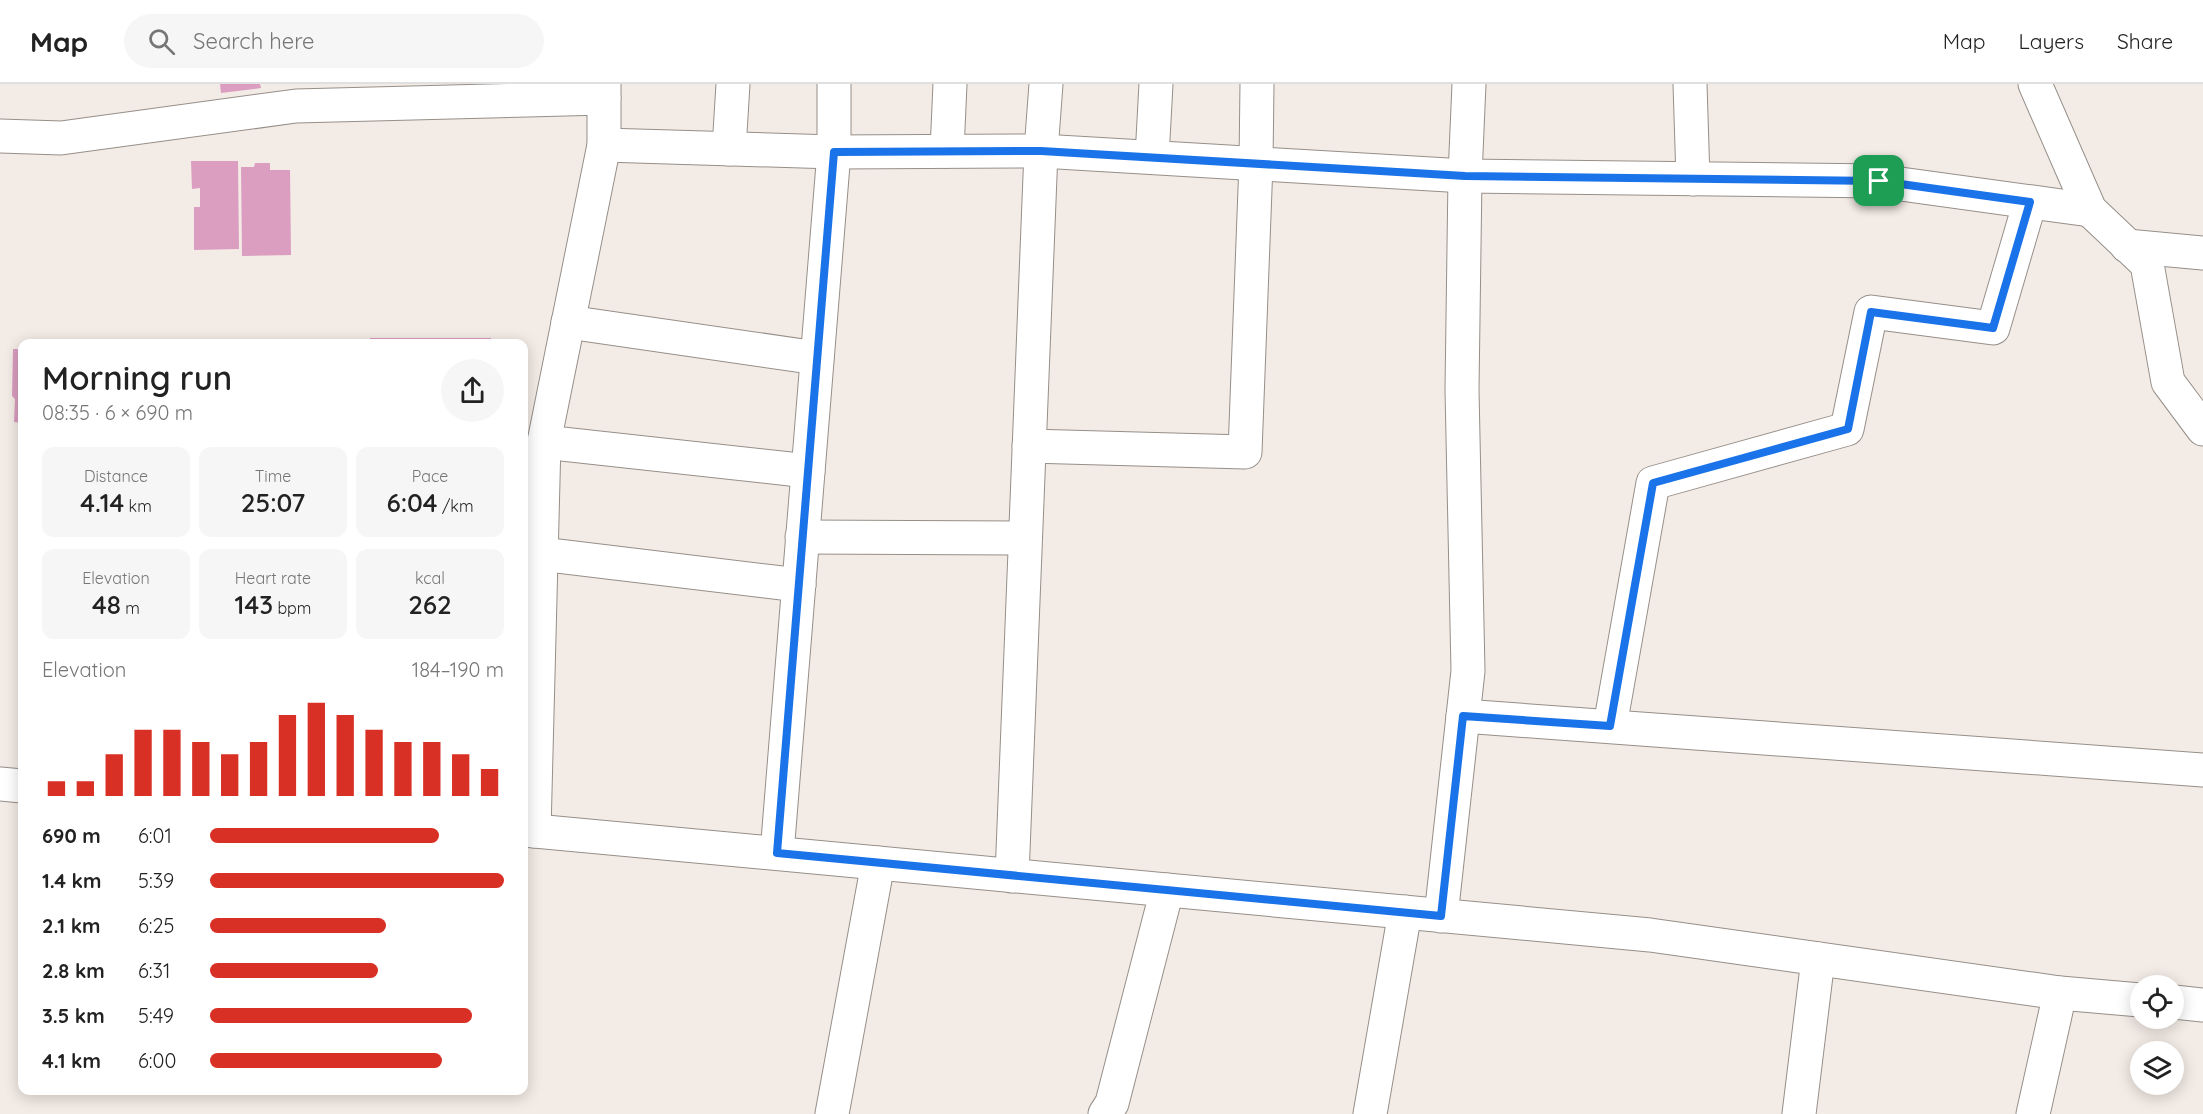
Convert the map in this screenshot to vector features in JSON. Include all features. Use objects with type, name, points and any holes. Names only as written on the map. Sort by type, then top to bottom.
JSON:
[{"type":"street","points":[[729,149],[732,84]]},
{"type":"street","points":[[777,853],[834,152],[834,84]]},
{"type":"street","points":[[947,151],[950,84]]},
{"type":"street","points":[[1012,876],[1041,151],[1046,84]]},
{"type":"street","points":[[1152,158],[1156,84]]},
{"type":"street","points":[[1029,446],[1245,452],[1257,84]]},
{"type":"street","points":[[1441,916],[1468,671],[1462,390],[1465,176],[1469,84]]},
{"type":"street","points":[[1690,84],[1693,179]]},
{"type":"street","points":[[2035,84],[2090,210],[2147,264],[2168,382],[2203,429]]},
{"type":"street","points":[[0,136],[61,138],[296,106],[321,95],[604,91],[604,145],[544,442],[529,831],[1650,935],[2060,993],[2130,999]]},
{"type":"street","points":[[604,145],[834,152],[1041,151],[1465,176],[1879,181],[2090,210]]},
{"type":"street","points":[[1610,726],[1653,483],[1848,429],[1871,312],[1993,328],[2030,202]]},
{"type":"street","points":[[2127,246],[2203,253]]},
{"type":"street","points":[[568,322],[817,358]]},
{"type":"street","points":[[544,442],[808,471]]},
{"type":"street","points":[[802,537],[1025,538]]},
{"type":"street","points":[[541,554],[798,585]]},
{"type":"street","points":[[1463,716],[2203,770]]},
{"type":"street","points":[[0,784],[18,786]]},
{"type":"street","points":[[832,1114],[879,863]]},
{"type":"street","points":[[1105,1114],[1112,1103],[1167,890]]},
{"type":"street","points":[[1370,1114],[1405,912]]},
{"type":"street","points":[[1799,1114],[1818,959]]},
{"type":"street","points":[[2033,1114],[2060,993]]},
{"type":"street","points":[[2184,1003],[2203,1005]]},
{"type":"building","points":[[220,84],[260,84],[261,88],[221,93]]},
{"type":"building","points":[[191,161],[238,161],[239,249],[194,250],[194,207],[200,207],[200,188],[192,189]]},
{"type":"building","points":[[255,163],[270,163],[270,170],[290,170],[291,255],[242,256],[241,167],[254,167]]},
{"type":"building","points":[[370,338],[491,338],[491,339]]},
{"type":"building","points":[[13,349],[18,349],[18,422],[14,422],[15,399],[12,396]]},
{"type":"route","points":[[1041,151],[1465,176],[1879,181],[2030,202],[1993,328],[1871,312],[1848,429],[1653,483],[1610,726],[1463,716],[1441,916],[777,853],[834,152],[1041,151]]}]
